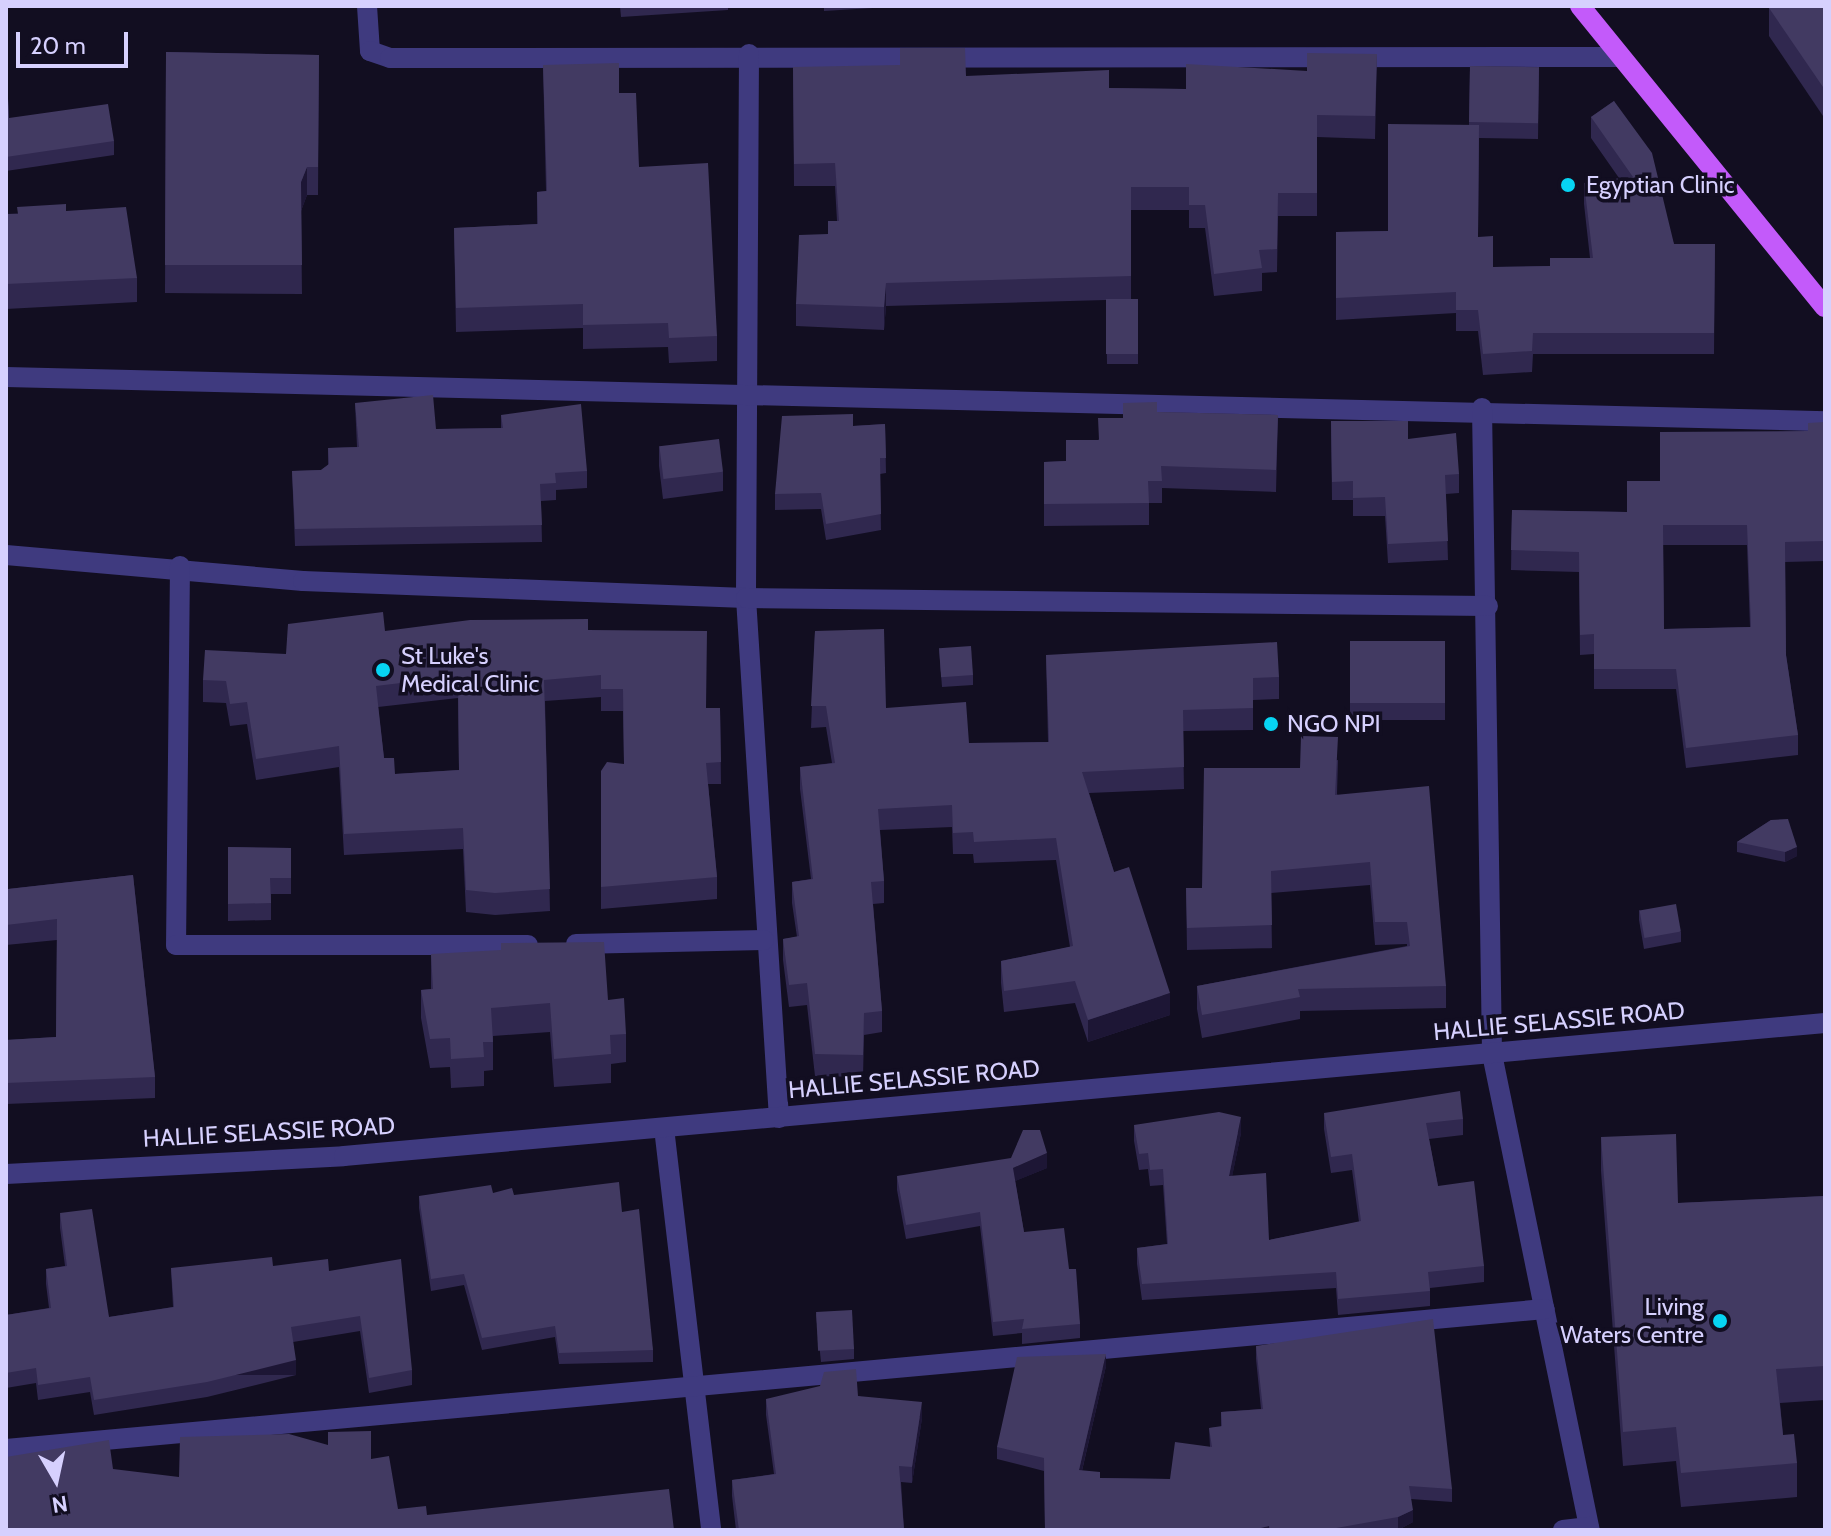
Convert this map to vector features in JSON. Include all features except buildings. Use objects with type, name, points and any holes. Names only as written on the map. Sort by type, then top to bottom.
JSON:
[{"type":"main road","points":[[1580,6],[1825,307]]},
{"type":"street","points":[[367,6],[370,51],[390,58],[749,54],[1235,62],[1619,57]]},
{"type":"street","points":[[749,54],[746,598],[764,940],[779,1118]]},
{"type":"street","points":[[6,377],[1482,408],[1825,421]]},
{"type":"street","points":[[1482,408],[1488,606],[1492,1054],[1589,1529],[1563,1530]]},
{"type":"street","points":[[6,555],[180,566],[303,581],[746,598],[1488,606]]},
{"type":"street","points":[[180,566],[176,945],[764,940]]},
{"type":"street","name":"HALLIE SELASSIE ROAD","points":[[6,1174],[344,1156],[1825,1023]]},
{"type":"street","points":[[664,1128],[711,1530]]},
{"type":"street","points":[[6,1449],[1545,1309]]},
{"type":"place","name":"Egyptian Clinic","points":[[1568,185]]},
{"type":"place","name":"St Luke's Medical Clinic","points":[[383,670]]},
{"type":"place","name":"NGO NPI","points":[[1271,724]]},
{"type":"place","name":"Living Waters Centre","points":[[1720,1321]]}]
